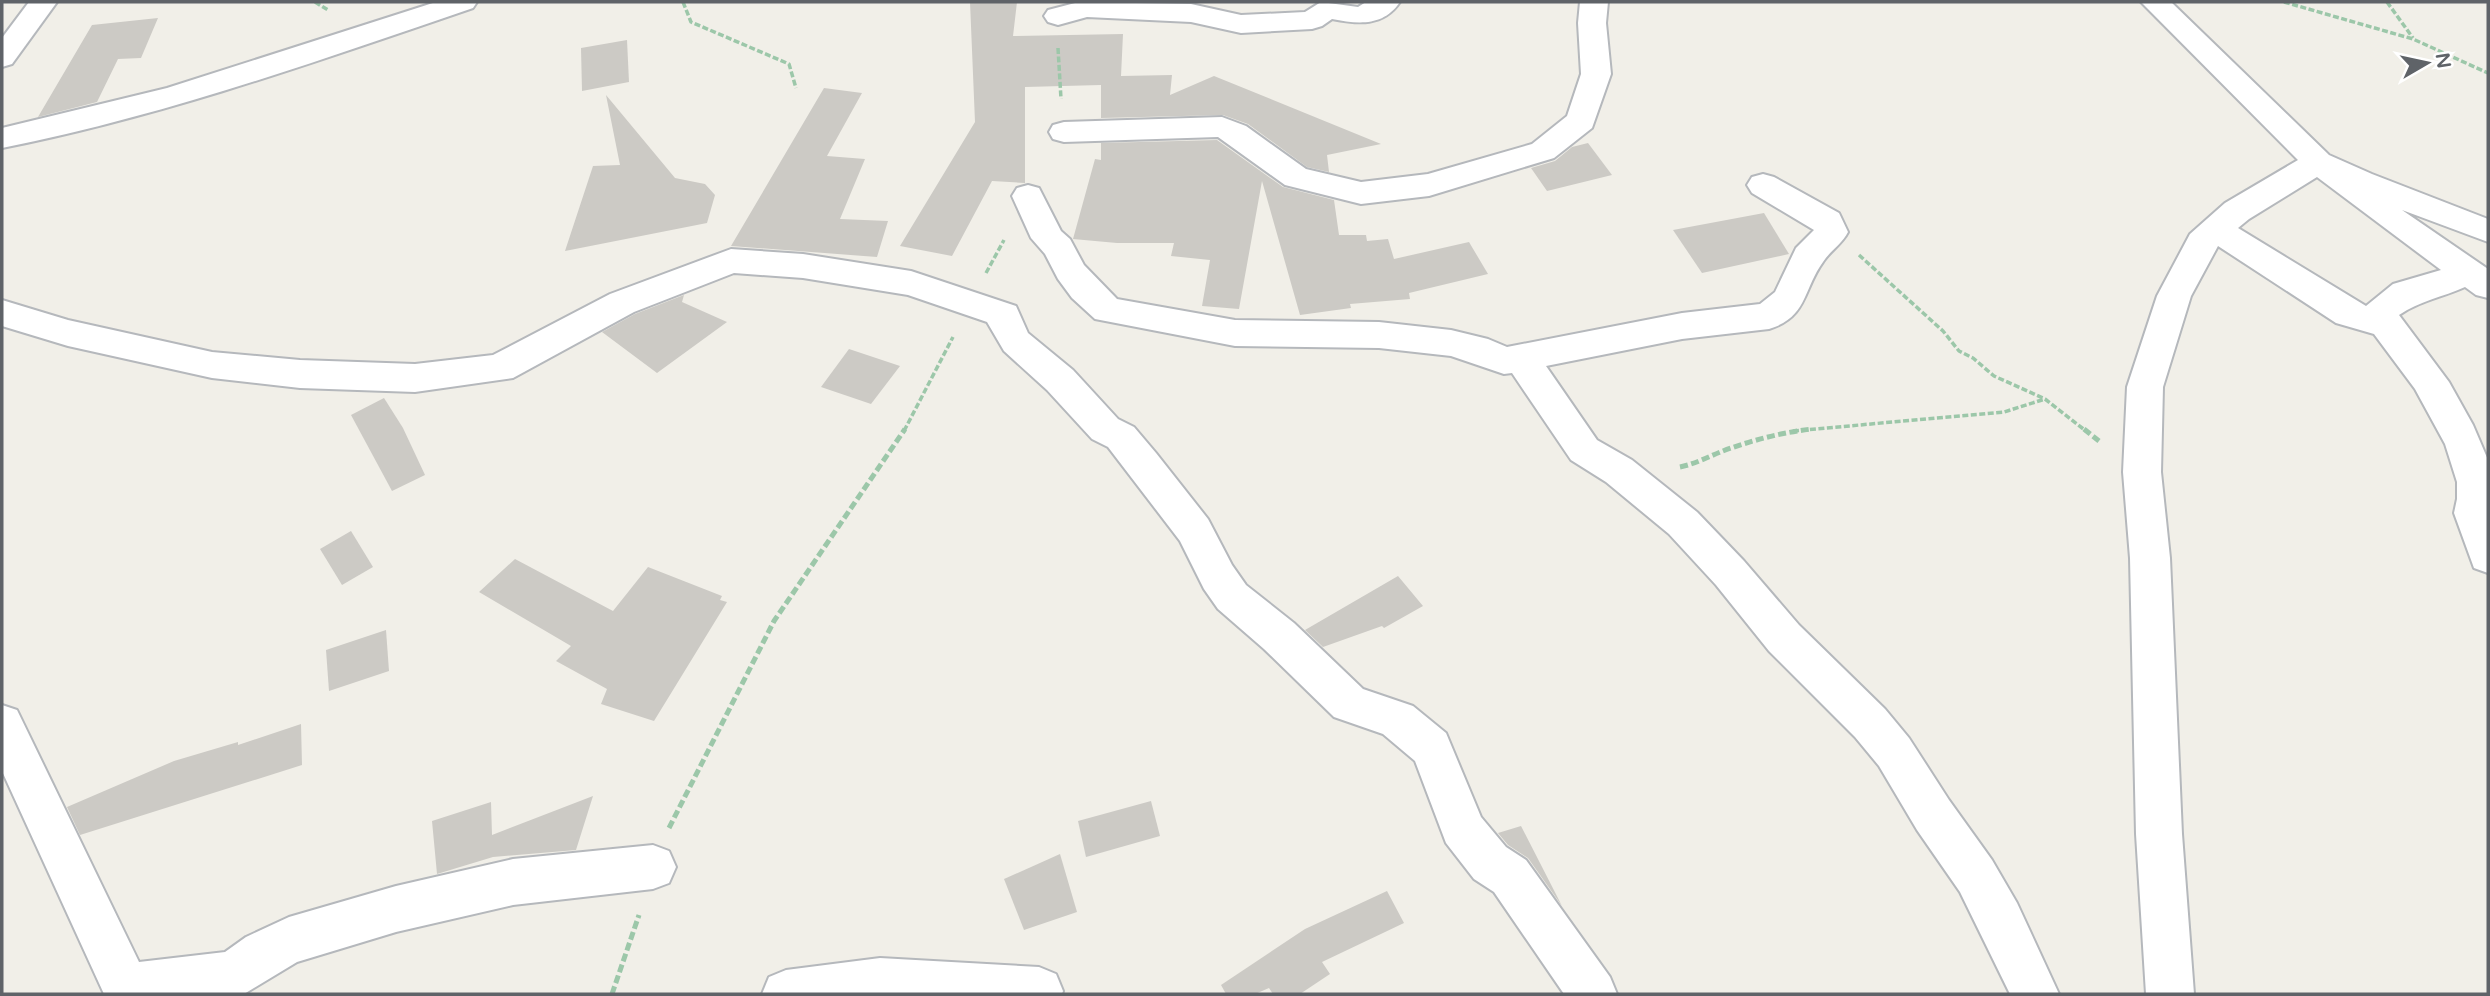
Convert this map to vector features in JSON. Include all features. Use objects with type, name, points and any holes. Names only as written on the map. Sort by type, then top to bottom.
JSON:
[{"type":"street","points":[[2,58],[43,2]]},
{"type":"street","points":[[2,138],[125,109],[245,76],[463,2]]},
{"type":"street","points":[[1058,16],[1100,5],[1191,13],[1241,24],[1312,20],[1326,9],[1362,16],[1386,2]]},
{"type":"street","points":[[1064,132],[1222,127],[1235,133],[1296,177],[1362,193],[1429,185],[1543,151],[1581,121],[1596,74],[1592,23],[1594,2]]},
{"type":"street","points":[[2155,2],[2318,162],[2392,219],[2478,279]]},
{"type":"street","points":[[2170,994],[2159,834],[2150,558],[2143,482],[2145,387],[2174,296],[2202,242],[2237,211],[2318,162]]},
{"type":"street","points":[[2318,162],[2361,182],[2488,231]]},
{"type":"street","points":[[1028,196],[1048,238],[1058,247],[1070,271],[1084,289],[1107,310],[1235,333],[1283,331],[1379,335],[1451,343],[1475,348],[1504,361],[1682,326],[1769,316],[1789,299],[1808,256],[1832,232],[1826,221],[1763,185]]},
{"type":"street","points":[[2216,230],[2348,314],[2373,321],[2405,293],[2478,279]]},
{"type":"street","points":[[2,313],[68,333],[212,365],[300,374],[415,378],[500,368],[622,303],[731,261],[803,266],[911,283],[1004,314],[1004,322],[1016,342],[1060,380],[1105,429],[1121,437],[1194,530],[1218,577],[1232,597],[1279,636],[1349,703],[1398,720],[1431,747],[1467,836],[1490,863],[1510,876],[1593,994]]},
{"type":"street","points":[[2380,313],[2393,337],[2428,378],[2467,450],[2476,487],[2474,523],[2488,556]]},
{"type":"street","points":[[1521,358],[1584,450],[1619,471],[1683,523],[1730,573],[1784,638],[1870,723],[1894,752],[1933,815],[1976,876],[2035,994]]},
{"type":"street","points":[[2,724],[128,991],[209,981],[235,974],[263,954],[289,941],[396,909],[513,882],[653,867]]},
{"type":"street","points":[[786,994],[880,982],[1039,990],[1036,994]]},
{"type":"path","points":[[683,2],[691,22],[789,64],[796,88]]},
{"type":"path","points":[[2284,2],[2413,38],[2488,73]]},
{"type":"path","points":[[2387,2],[2413,38]]},
{"type":"path","points":[[1058,16],[1064,132]]},
{"type":"path","points":[[612,994],[653,867],[679,804],[774,621],[898,443],[1028,196]]},
{"type":"path","points":[[1832,232],[1943,331],[1959,351],[1973,358],[1994,376],[2045,399],[2077,422],[2143,482]]},
{"type":"path","points":[[1619,471],[1670,470],[1699,463],[1730,448],[1792,431],[2004,412],[2045,399]]},
{"type":"building","points":[[970,2],[1017,2],[1013,36],[1123,34],[1121,76],[1172,75],[1170,95],[1214,76],[1381,144],[1327,155],[1329,172],[1307,167],[1248,124],[1223,115],[1101,118],[1101,85],[1025,87],[1025,183],[992,181],[952,256],[900,246],[975,122]]},
{"type":"building","points":[[158,18],[141,58],[118,59],[97,102],[38,117],[92,25]]},
{"type":"building","points":[[627,40],[629,82],[582,91],[581,48]]},
{"type":"building","points":[[824,88],[862,93],[827,156],[865,159],[840,219],[888,221],[877,257],[731,246]]},
{"type":"building","points":[[606,95],[675,178],[705,184],[715,195],[707,223],[565,251],[593,166],[620,165]]},
{"type":"building","points":[[1217,140],[1283,187],[1334,200],[1339,235],[1366,235],[1367,241],[1388,239],[1394,259],[1469,242],[1488,274],[1409,293],[1410,299],[1350,304],[1351,308],[1300,315],[1262,181],[1239,309],[1202,306],[1210,260],[1171,256],[1174,243],[1117,243],[1073,239],[1095,159],[1101,160],[1101,143]]},
{"type":"building","points":[[1588,143],[1612,175],[1547,191],[1531,168],[1555,161],[1572,147]]},
{"type":"building","points":[[1764,213],[1789,254],[1702,273],[1673,230]]},
{"type":"building","points":[[684,295],[682,302],[727,322],[657,373],[602,332],[635,314]]},
{"type":"building","points":[[849,349],[900,366],[871,404],[821,387]]},
{"type":"building","points":[[384,398],[403,428],[425,475],[392,491],[351,415]]},
{"type":"building","points":[[351,531],[373,567],[342,585],[320,549]]},
{"type":"building","points":[[515,559],[613,611],[648,567],[722,596],[720,600],[727,602],[654,721],[601,704],[607,689],[556,661],[571,646],[479,592]]},
{"type":"building","points":[[1398,576],[1423,606],[1384,628],[1382,626],[1323,647],[1305,630]]},
{"type":"building","points":[[386,630],[389,671],[329,691],[326,650]]},
{"type":"building","points":[[301,724],[302,765],[80,835],[67,807],[174,761],[238,742],[238,745]]},
{"type":"building","points":[[593,796],[576,850],[493,857],[437,874],[432,821],[491,802],[492,835]]},
{"type":"building","points":[[1151,801],[1160,836],[1086,857],[1078,821]]},
{"type":"building","points":[[1521,826],[1562,906],[1528,858],[1508,845],[1498,833]]},
{"type":"building","points":[[1060,854],[1077,912],[1024,930],[1004,879]]},
{"type":"building","points":[[1387,891],[1404,923],[1322,962],[1330,974],[1300,994],[1273,994],[1269,988],[1255,994],[1226,994],[1221,985],[1305,929]]}]
